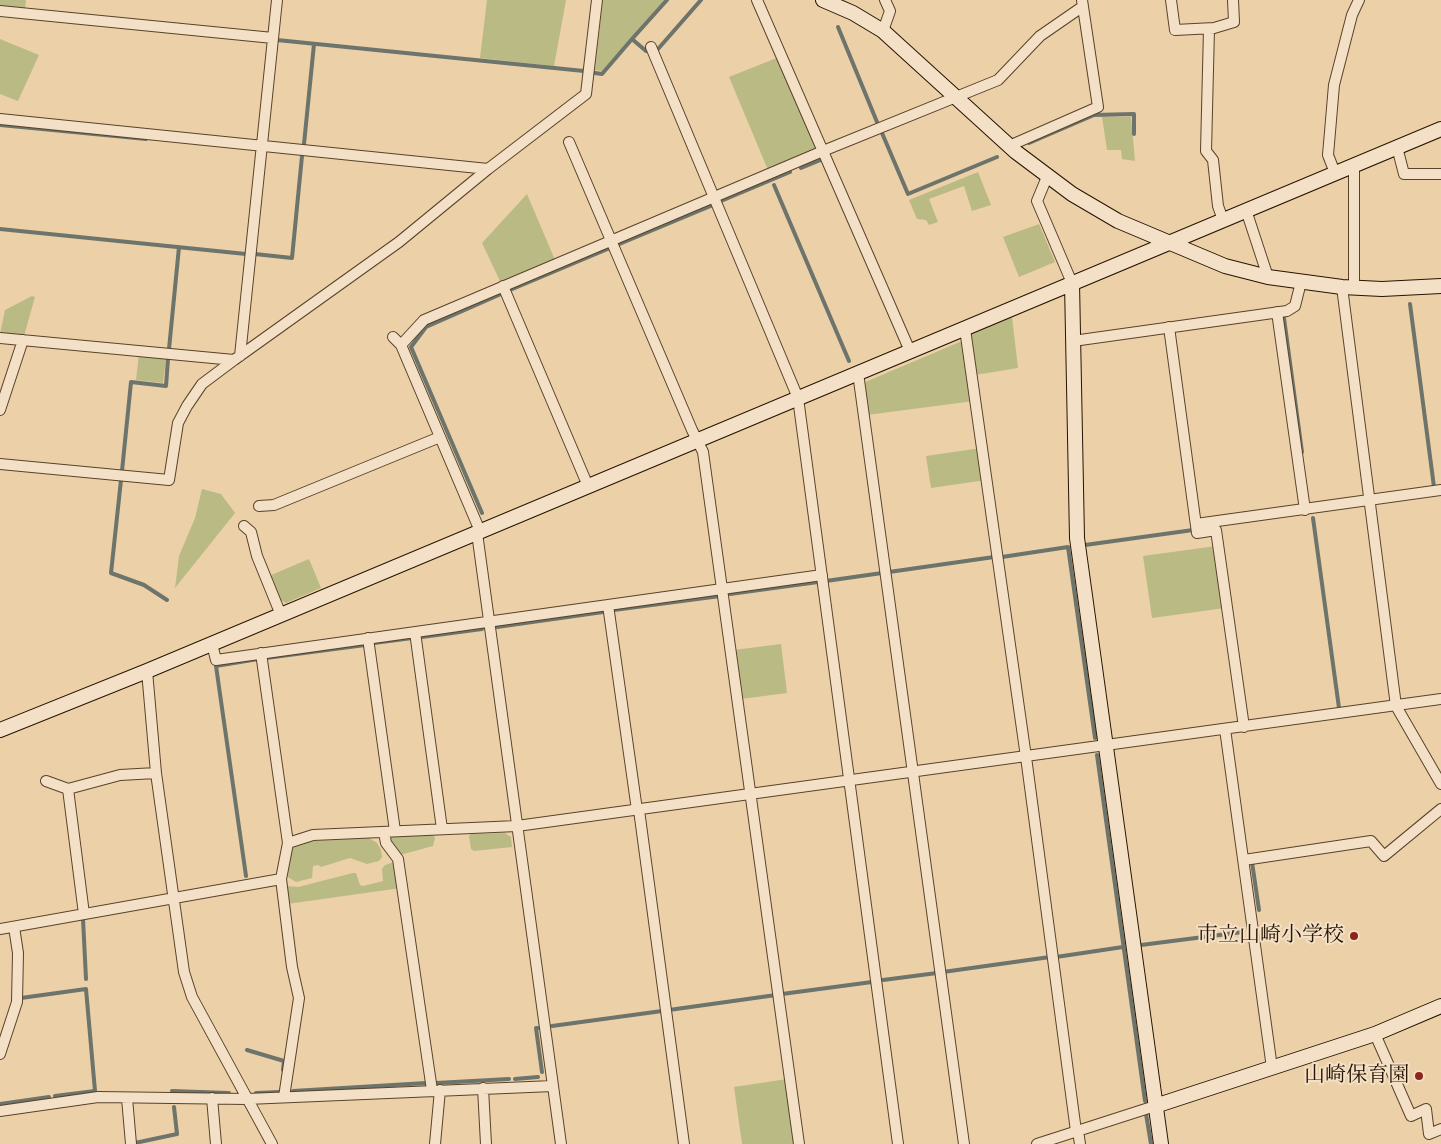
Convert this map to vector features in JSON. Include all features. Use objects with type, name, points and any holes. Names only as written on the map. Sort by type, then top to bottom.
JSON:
[{"type":"street","points":[[237,358],[277,0]]},
{"type":"street","points":[[0,464],[169,480],[178,423],[202,384],[399,242],[488,169],[586,94],[597,0]]},
{"type":"street","points":[[757,0],[910,352]]},
{"type":"street","points":[[823,0],[853,14],[882,31],[1009,146],[1047,177],[1118,221],[1168,244],[1225,266],[1268,277],[1348,288],[1441,286]]},
{"type":"street","points":[[882,31],[890,11],[885,0]]},
{"type":"street","points":[[1171,0],[1175,30],[1209,29],[1234,22],[1233,0]]},
{"type":"street","points":[[1335,173],[1328,155],[1334,85],[1352,15],[1358,0]]},
{"type":"street","points":[[401,345],[424,320],[823,151],[998,80],[1040,36],[1082,4],[1098,107],[1009,146]]},
{"type":"street","points":[[0,11],[273,38]]},
{"type":"street","points":[[1209,29],[1206,151],[1214,160],[1218,206],[1223,220]]},
{"type":"street","points":[[650,47],[798,398],[898,1144]]},
{"type":"street","points":[[0,119],[262,144],[488,169]]},
{"type":"street","points":[[0,730],[212,644],[1441,129]]},
{"type":"street","points":[[569,142],[703,452],[799,1144]]},
{"type":"street","points":[[1397,148],[1404,174],[1441,174]]},
{"type":"street","points":[[1354,166],[1348,288],[1369,501],[1396,706],[1441,784]]},
{"type":"street","points":[[1047,177],[1038,201],[1072,283],[1076,538],[1161,1144]]},
{"type":"street","points":[[1246,210],[1268,277]]},
{"type":"street","points":[[1073,341],[1287,311],[1295,306],[1300,282]]},
{"type":"street","points":[[503,286],[588,486]]},
{"type":"street","points":[[1277,312],[1305,510]]},
{"type":"street","points":[[1169,327],[1197,533],[1216,530],[1244,727]]},
{"type":"street","points":[[965,328],[1080,1144]]},
{"type":"street","points":[[393,337],[401,345],[479,532],[489,622],[562,1144]]},
{"type":"street","points":[[0,338],[237,358]]},
{"type":"street","points":[[0,410],[23,340]]},
{"type":"street","points":[[858,373],[964,1144]]},
{"type":"street","points":[[259,506],[274,506],[440,437]]},
{"type":"street","points":[[1196,524],[1441,490]]},
{"type":"street","points":[[244,526],[251,532],[257,556],[281,615]]},
{"type":"street","points":[[212,644],[216,660],[822,575]]},
{"type":"street","points":[[608,605],[684,1144]]},
{"type":"street","points":[[415,632],[442,829]]},
{"type":"street","points":[[368,638],[395,831]]},
{"type":"street","points":[[260,653],[288,843],[281,879],[292,967],[299,998],[284,1097]]},
{"type":"street","points":[[147,671],[156,773],[184,972],[192,997],[272,1144]]},
{"type":"street","points":[[288,843],[313,835],[517,826],[1441,699]]},
{"type":"street","points":[[1225,729],[1272,1068]]},
{"type":"street","points":[[46,781],[68,789],[120,775],[156,773]]},
{"type":"street","points":[[68,789],[84,914]]},
{"type":"street","points":[[1244,860],[1371,842],[1384,856],[1441,809]]},
{"type":"street","points":[[384,832],[386,843],[398,859],[436,1090],[435,1144]]},
{"type":"street","points":[[0,929],[281,879]]},
{"type":"street","points":[[0,1054],[17,1002],[18,953],[14,927]]},
{"type":"street","points":[[1037,1144],[1375,1034],[1441,1006]]},
{"type":"street","points":[[1375,1034],[1411,1116],[1426,1109],[1429,1134],[1441,1129]]},
{"type":"street","points":[[0,1111],[98,1097],[247,1099],[554,1086]]},
{"type":"street","points":[[483,1088],[486,1144]]},
{"type":"street","points":[[127,1098],[131,1144]]},
{"type":"street","points":[[212,1098],[216,1144]]},
{"type":"green space","points":[[0,0],[26,0],[25,11],[0,8]]},
{"type":"green space","points":[[487,0],[566,0],[554,66],[480,58]]},
{"type":"green space","points":[[603,0],[666,0],[602,71],[595,70]]},
{"type":"green space","points":[[0,39],[39,55],[18,101],[0,94]]},
{"type":"green space","points":[[779,57],[817,145],[814,150],[768,170],[729,77]]},
{"type":"green space","points":[[1102,117],[1131,117],[1135,161],[1122,159],[1121,150],[1107,150]]},
{"type":"green space","points":[[978,172],[991,205],[972,211],[964,186],[929,199],[938,222],[929,225],[926,220],[917,219],[909,200]]},
{"type":"green space","points":[[527,194],[555,260],[501,283],[482,243]]},
{"type":"green space","points":[[1039,224],[1055,262],[1019,277],[1003,237]]},
{"type":"green space","points":[[32,296],[35,297],[24,336],[0,334],[5,310]]},
{"type":"green space","points":[[1012,317],[1018,368],[975,375],[971,334]]},
{"type":"green space","points":[[962,341],[974,401],[867,415],[863,383]]},
{"type":"green space","points":[[139,354],[166,358],[163,383],[136,380]]},
{"type":"green space","points":[[981,448],[986,480],[931,488],[926,456]]},
{"type":"green space","points":[[202,489],[221,494],[235,513],[175,588],[179,556],[195,518]]},
{"type":"green space","points":[[1216,546],[1225,608],[1152,618],[1143,556]]},
{"type":"green space","points":[[309,559],[321,588],[286,603],[279,599],[269,576]]},
{"type":"green space","points":[[781,644],[787,693],[741,699],[734,650]]},
{"type":"green space","points":[[505,833],[511,837],[512,847],[474,851],[471,849],[469,836],[471,834]]},
{"type":"green space","points":[[433,835],[435,838],[433,846],[400,855],[389,842],[390,837]]},
{"type":"green space","points":[[369,838],[377,843],[381,850],[382,857],[379,861],[367,864],[350,858],[321,867],[318,865],[313,866],[312,878],[296,882],[288,877],[292,846],[314,841]]},
{"type":"green space","points":[[394,862],[401,888],[287,904],[285,888],[287,886],[298,887],[356,873],[360,885],[363,886],[383,881],[382,869],[385,865]]},
{"type":"green space","points":[[787,1079],[796,1144],[742,1144],[734,1087]]},
{"type":"waterway","points":[[646,51],[632,39],[667,0]]},
{"type":"waterway","points":[[658,49],[701,0]]},
{"type":"waterway","points":[[838,27],[877,122]]},
{"type":"waterway","points":[[595,73],[602,74],[632,39]]},
{"type":"waterway","points":[[277,40],[584,71]]},
{"type":"waterway","points":[[304,144],[314,44]]},
{"type":"waterway","points":[[1029,143],[1094,115],[1134,114],[1134,134]]},
{"type":"waterway","points":[[0,125],[146,139]]},
{"type":"waterway","points":[[882,133],[908,194],[997,157]]},
{"type":"waterway","points":[[255,254],[292,258],[302,156]]},
{"type":"waterway","points":[[801,168],[823,159]]},
{"type":"waterway","points":[[721,201],[790,172]]},
{"type":"waterway","points":[[774,185],[849,361]]},
{"type":"waterway","points":[[617,245],[713,205]]},
{"type":"waterway","points":[[0,229],[246,254]]},
{"type":"waterway","points":[[169,349],[179,247]]},
{"type":"waterway","points":[[510,290],[610,248]]},
{"type":"waterway","points":[[482,513],[411,347],[426,327],[501,294]]},
{"type":"waterway","points":[[1410,304],[1434,487]]},
{"type":"waterway","points":[[1284,318],[1302,452]]},
{"type":"waterway","points":[[122,471],[131,382],[166,386],[168,359]]},
{"type":"waterway","points":[[121,480],[111,573],[144,585],[167,600]]},
{"type":"waterway","points":[[1313,518],[1339,708]]},
{"type":"waterway","points":[[1085,545],[1193,530]]},
{"type":"waterway","points":[[1002,557],[1068,547],[1095,738]]},
{"type":"waterway","points":[[889,572],[994,557]]},
{"type":"waterway","points":[[826,581],[882,573]]},
{"type":"waterway","points":[[730,594],[818,582]]},
{"type":"waterway","points":[[614,610],[720,596]]},
{"type":"waterway","points":[[497,627],[603,612]]},
{"type":"waterway","points":[[422,637],[482,629]]},
{"type":"waterway","points":[[374,643],[412,638]]},
{"type":"waterway","points":[[266,658],[365,645]]},
{"type":"waterway","points":[[246,876],[216,666],[258,659]]},
{"type":"waterway","points":[[1097,755],[1145,1101]]},
{"type":"waterway","points":[[1254,862],[1252,862],[1259,910]]},
{"type":"waterway","points":[[83,919],[86,979]]},
{"type":"waterway","points":[[1141,945],[1243,932]]},
{"type":"waterway","points":[[1056,957],[1123,947]]},
{"type":"waterway","points":[[943,972],[1050,957]]},
{"type":"waterway","points":[[883,980],[937,973]]},
{"type":"waterway","points":[[782,994],[872,982]]},
{"type":"waterway","points":[[21,998],[86,989],[95,1091],[55,1096]]},
{"type":"waterway","points":[[669,1010],[776,995]]},
{"type":"waterway","points":[[552,1026],[662,1011]]},
{"type":"waterway","points":[[538,1028],[536,1028],[542,1072]]},
{"type":"waterway","points":[[247,1050],[284,1061],[283,1070]]},
{"type":"waterway","points":[[515,1079],[538,1077]]},
{"type":"waterway","points":[[436,1083],[509,1079]]},
{"type":"waterway","points":[[293,1091],[426,1083]]},
{"type":"waterway","points":[[172,1091],[229,1093]]},
{"type":"waterway","points":[[256,1093],[280,1092]]},
{"type":"waterway","points":[[0,1104],[49,1097]]},
{"type":"waterway","points":[[135,1143],[177,1134],[174,1107]]},
{"type":"waterway","points":[[1146,1114],[1151,1144]]},
{"type":"place","name":"市立山崎小学校","points":[[1354,936]]},
{"type":"place","name":"山崎保育園","points":[[1419,1076]]}]
